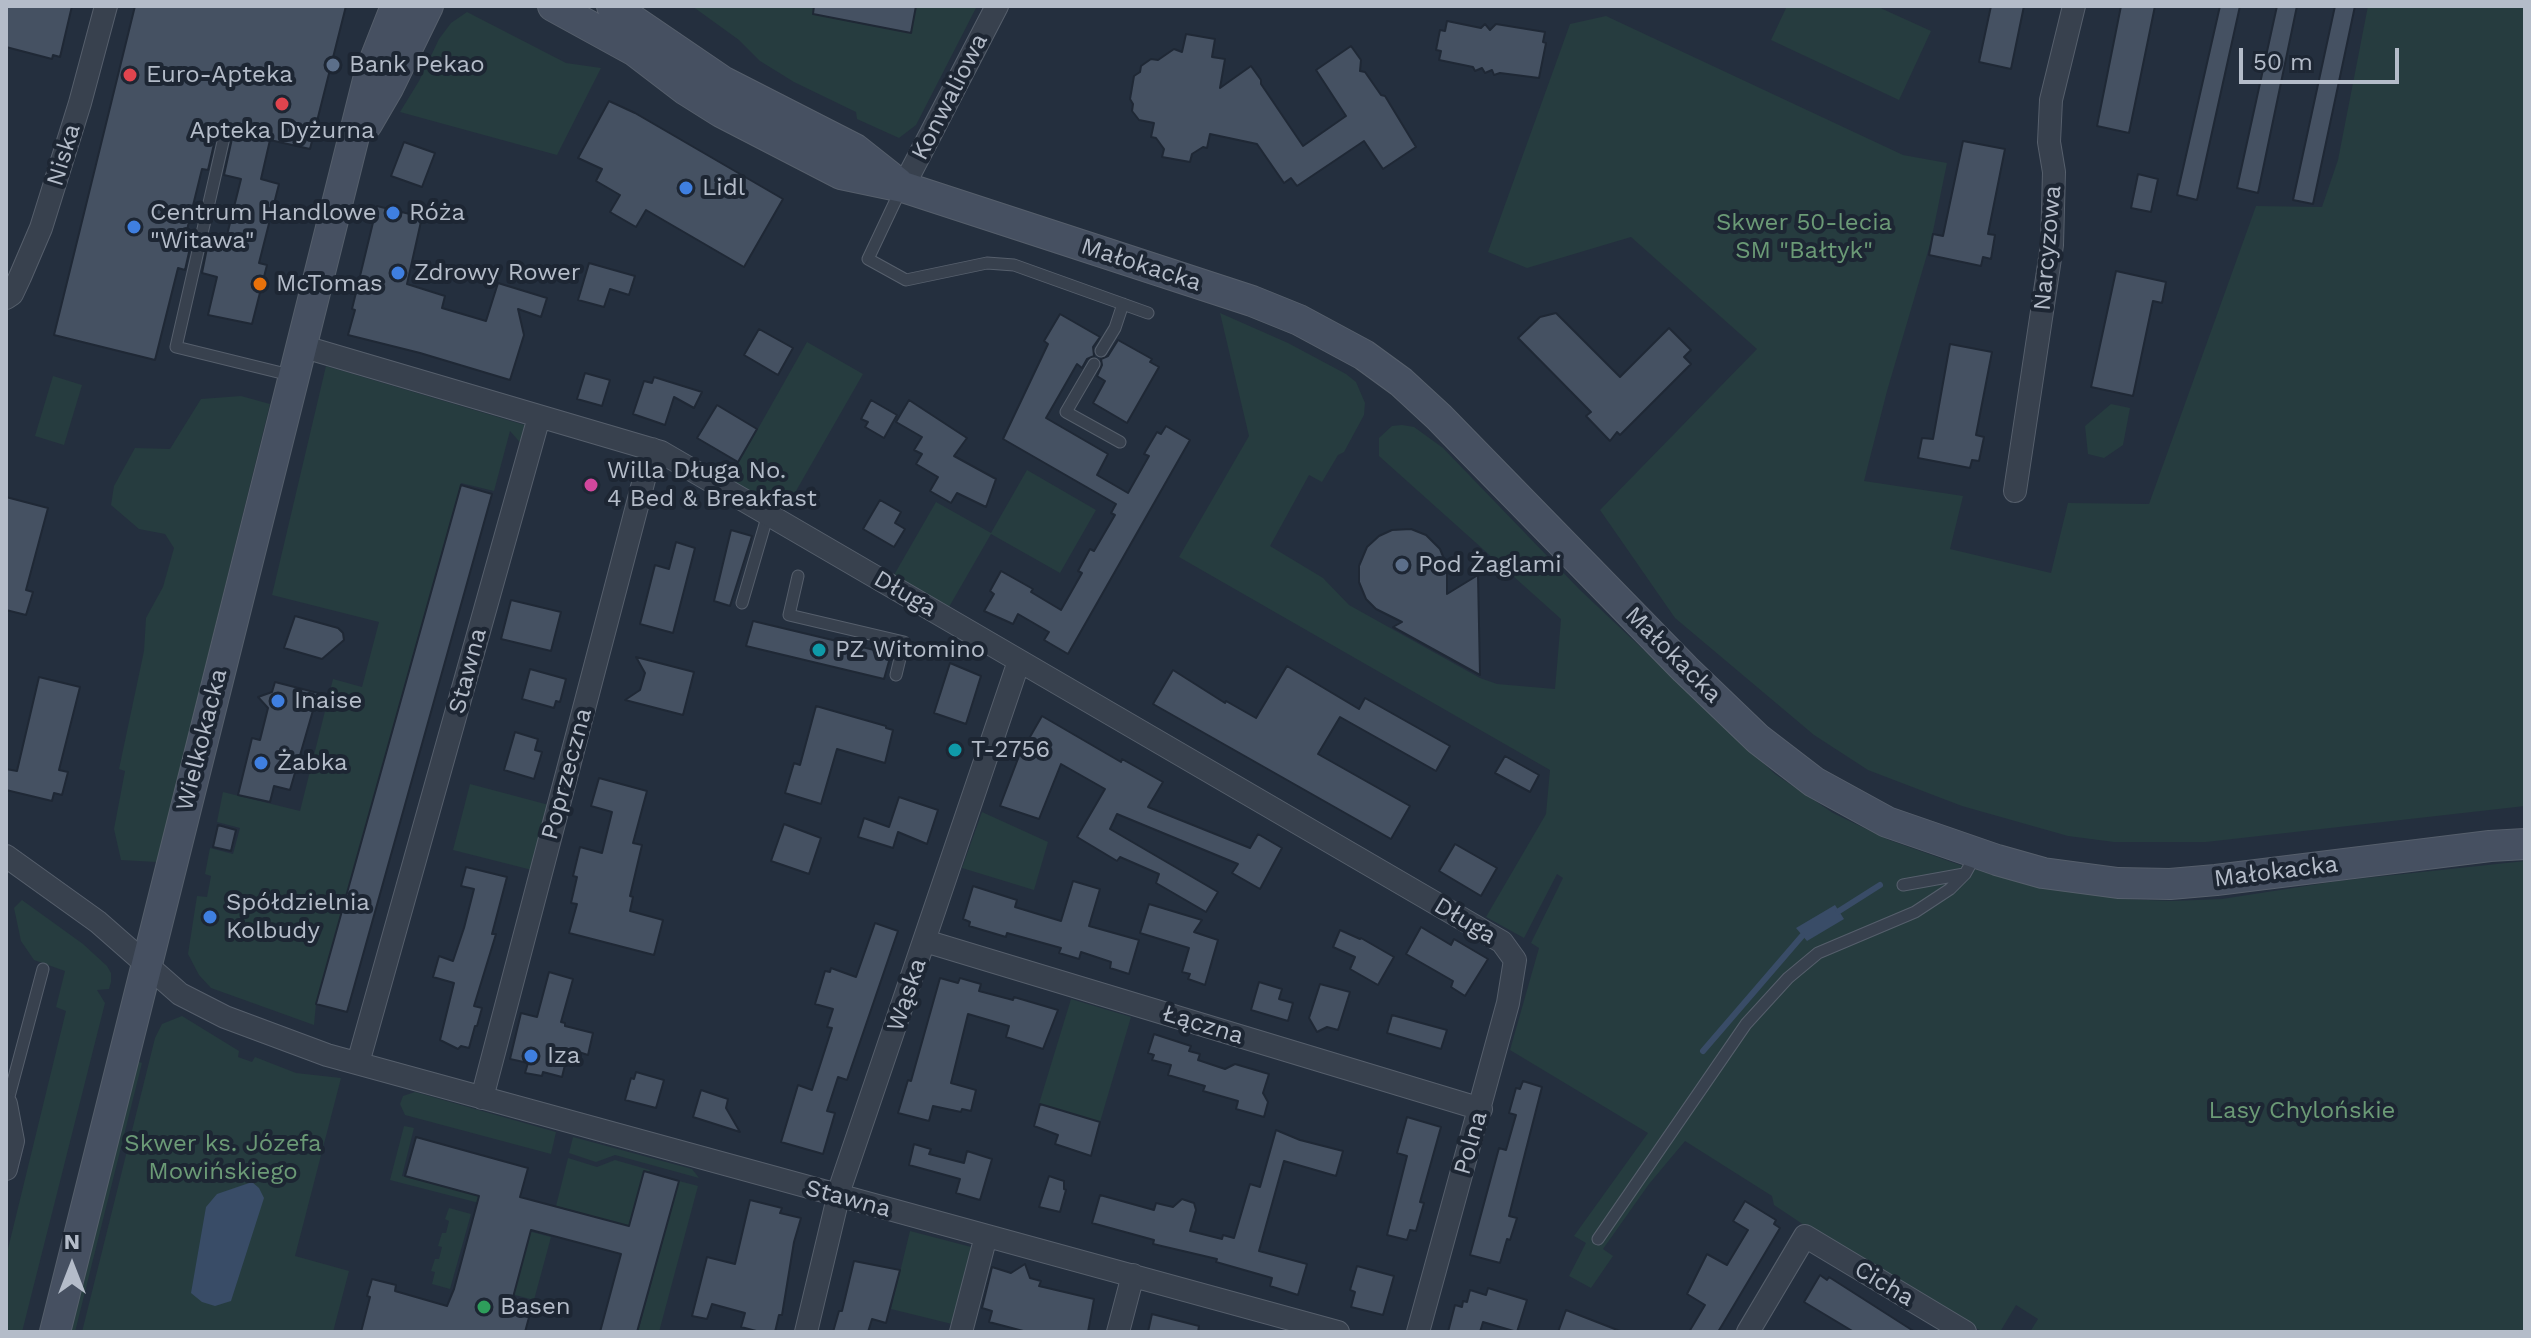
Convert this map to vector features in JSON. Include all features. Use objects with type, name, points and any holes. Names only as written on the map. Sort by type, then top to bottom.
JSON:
[{"type":"main road","name":"Wielkokacka","points":[[55,1332],[370,72],[396,6]]},
{"type":"main road","name":"Małokacka","points":[[553,6],[635,51],[686,90],[841,174],[903,187],[1252,301],[1299,320],[1364,355],[1401,382],[1439,417],[1685,669],[1785,762],[1848,802],[1971,864],[2084,880],[2170,884],[2525,844]]},
{"type":"main road","name":"Małokacka","points":[[612,6],[722,81],[855,149],[903,187]]},
{"type":"main road","name":"Wielkokacka","points":[[352,150],[429,7]]},
{"type":"street","name":"Niska","points":[[6,298],[12,294],[41,228],[106,6]]},
{"type":"street","name":"Konwaliowa","points":[[903,187],[997,6]]},
{"type":"street","name":"Narcyzowa","points":[[2015,491],[2052,245],[2054,172],[2049,142],[2051,100],[2074,6]]},
{"type":"street","name":"Długa","points":[[301,346],[652,449],[1502,942],[1512,953]]},
{"type":"street","name":"Stawna","points":[[358,1063],[539,417]]},
{"type":"street","name":"Poprzeczna","points":[[482,1098],[652,449]]},
{"type":"street","name":"Wąska","points":[[806,1332],[838,1197],[1019,661]]},
{"type":"street","name":"Stawna","points":[[6,856],[98,922],[180,994],[225,1017],[390,1073],[1338,1332]]},
{"type":"street","name":"Łączna","points":[[925,941],[1481,1109]]},
{"type":"street","name":"Polna","points":[[1418,1332],[1481,1109],[1513,980],[1515,969],[1512,953]]},
{"type":"street","points":[[6,1169],[13,1141],[7,1104]]},
{"type":"street","points":[[961,1332],[986,1236]]},
{"type":"street","name":"Cicha","points":[[1748,1332],[1805,1236],[1965,1332]]},
{"type":"street","points":[[1118,1332],[1133,1275]]},
{"type":"lane","points":[[225,133],[176,347],[294,376]]},
{"type":"lane","points":[[903,187],[868,259],[906,280],[987,263],[1014,265],[1148,313]]},
{"type":"lane","points":[[1101,351],[1115,328],[1123,304]]},
{"type":"lane","points":[[1094,364],[1066,412],[1120,442]]},
{"type":"lane","points":[[742,603],[768,514]]},
{"type":"lane","points":[[798,576],[789,615],[904,642],[896,675]]},
{"type":"lane","points":[[1903,885],[1971,864]]},
{"type":"lane","points":[[1598,1239],[1746,1024],[1788,978],[1818,953],[1915,912],[1950,889],[1971,864]]},
{"type":"lane","points":[[7,1104],[43,969]]},
{"type":"green space","points":[[692,6],[827,6],[826,17],[910,33],[916,6],[977,6],[916,125],[899,138],[857,119],[856,112],[794,82],[760,61],[739,40]]},
{"type":"green space","points":[[1787,6],[1876,6],[1931,31],[1899,100],[1771,40]]},
{"type":"green space","name":"Skwer 50-lecia SM \"Bałtyk\"","points":[[2368,6],[2525,6],[2525,806],[2206,842],[2114,842],[2068,836],[1962,806],[1868,770],[1814,735],[1675,618],[1600,510],[1757,349],[1631,237],[1527,268],[1488,252],[1570,24],[1606,16],[1903,155],[1947,163],[1931,241],[1864,481],[1963,496],[1950,549],[2051,573],[2068,503],[2149,504],[2256,206],[2322,207],[2338,160]]},
{"type":"green space","points":[[467,12],[566,63],[601,68],[557,155],[400,112],[439,39],[451,23]]},
{"type":"green space","name":"Lasy Chylońskie","points":[[1220,313],[1288,343],[1346,374],[1356,382],[1365,403],[1364,415],[1344,452],[1338,455],[1322,482],[1309,475],[1270,546],[1323,578],[1349,605],[1480,678],[1497,684],[1555,689],[1561,619],[1379,456],[1379,438],[1392,426],[1414,427],[1443,448],[1579,589],[1775,774],[1833,813],[1889,840],[2028,885],[2124,899],[2172,901],[2222,899],[2338,881],[2525,861],[2525,1332],[2030,1332],[2038,1319],[2016,1305],[2000,1332],[1983,1332],[1801,1223],[1774,1205],[1772,1196],[1685,1141],[1649,1184],[1603,1249],[1613,1256],[1591,1288],[1569,1276],[1586,1243],[1574,1236],[1648,1133],[1510,1050],[1539,948],[1531,943],[1563,878],[1557,874],[1524,938],[1486,917],[1546,814],[1550,770],[1179,557],[1249,436]]},
{"type":"green space","points":[[807,342],[863,374],[784,512],[729,480]]},
{"type":"green space","points":[[326,366],[528,426],[524,447],[510,431],[494,491],[461,483],[316,1004],[314,1025],[211,988],[199,975],[188,954],[197,896],[207,897],[211,876],[205,874],[210,848],[233,854],[240,828],[217,822],[223,792],[300,811],[333,679],[362,687],[379,622],[272,595]]},
{"type":"green space","points":[[53,376],[82,385],[64,445],[35,436]]},
{"type":"green space","points":[[241,396],[270,404],[157,862],[121,860],[114,829],[125,771],[119,769],[144,651],[146,618],[163,587],[174,548],[165,534],[139,529],[111,505],[114,486],[135,448],[170,449],[201,399]]},
{"type":"green space","points":[[2111,404],[2130,408],[2123,445],[2104,458],[2088,454],[2085,426]]},
{"type":"green space","points":[[1027,470],[1096,510],[1060,573],[991,534],[949,607],[894,575],[936,502],[991,533]]},
{"type":"green space","points":[[470,784],[549,805],[532,870],[453,850]]},
{"type":"green space","points":[[982,812],[1048,842],[1034,890],[962,868]]},
{"type":"green space","points":[[22,900],[83,944],[107,966],[111,982],[109,989],[97,990],[105,1003],[22,1332],[6,1332],[6,1257],[66,1011],[56,1007],[65,971],[34,960],[21,941],[14,908]]},
{"type":"green space","points":[[1071,999],[1131,1017],[1100,1122],[1039,1104]]},
{"type":"green space","name":"Skwer ks. Józefa Mowińskiego","points":[[182,1016],[239,1051],[238,1057],[252,1062],[255,1057],[296,1073],[341,1078],[295,1256],[349,1271],[333,1332],[82,1332],[155,1038],[162,1024]]},
{"type":"green space","points":[[137,1061],[142,1063],[75,1332],[68,1332]]},
{"type":"green space","points":[[415,1092],[556,1132],[551,1154],[405,1115],[400,1104],[403,1096]]},
{"type":"green space","points":[[404,1126],[414,1128],[402,1176],[483,1197],[483,1204],[390,1180]]},
{"type":"green space","points":[[573,1137],[692,1169],[699,1178],[615,1155],[596,1162],[569,1153]]},
{"type":"green space","points":[[568,1158],[597,1167],[615,1160],[650,1170],[644,1172],[629,1226],[556,1206]]},
{"type":"green space","points":[[679,1181],[698,1186],[659,1332],[638,1332]]},
{"type":"green space","points":[[449,1208],[471,1214],[450,1289],[432,1284],[435,1272],[431,1271],[435,1259],[439,1259],[442,1247],[438,1246],[442,1233],[446,1233],[449,1221],[445,1219]]},
{"type":"green space","points":[[528,1231],[551,1237],[534,1300],[511,1294]]},
{"type":"green space","points":[[910,1231],[975,1248],[956,1325],[891,1309]]},
{"type":"water","points":[[1835,905],[1844,919],[1807,941],[1796,928]]},
{"type":"water","points":[[252,1182],[264,1198],[231,1301],[215,1306],[202,1302],[191,1293],[206,1207],[217,1194]]},
{"type":"building","points":[[6,6],[72,6],[60,57],[53,55],[52,59],[6,47]]},
{"type":"building","name":"Centrum Handlowe \"Witawa\"","points":[[135,6],[346,6],[310,149],[270,140],[261,179],[279,184],[259,263],[267,265],[252,324],[208,315],[217,277],[202,273],[208,243],[224,247],[241,179],[224,175],[233,134],[231,127],[223,125],[217,131],[208,170],[202,169],[185,238],[192,239],[185,270],[178,268],[155,360],[54,335]]},
{"type":"building","points":[[814,6],[916,6],[911,33],[813,14]]},
{"type":"building","points":[[1991,6],[2024,6],[2011,69],[1979,62]]},
{"type":"building","points":[[2121,6],[2155,6],[2129,133],[2097,126]]},
{"type":"building","points":[[2220,6],[2240,6],[2197,200],[2177,195]]},
{"type":"building","points":[[2277,6],[2297,6],[2258,193],[2237,188]]},
{"type":"building","points":[[2335,6],[2355,6],[2313,204],[2293,200]]},
{"type":"building","points":[[1447,21],[1481,28],[1485,24],[1490,30],[1496,24],[1545,32],[1543,42],[1546,43],[1539,78],[1494,75],[1492,70],[1485,73],[1482,68],[1475,71],[1473,67],[1439,60],[1441,51],[1436,50],[1440,30],[1445,31]]},
{"type":"building","points":[[1186,34],[1215,39],[1212,57],[1225,59],[1220,88],[1251,66],[1303,146],[1346,116],[1316,70],[1351,46],[1361,60],[1360,71],[1365,72],[1381,95],[1385,96],[1416,147],[1383,169],[1364,141],[1297,186],[1291,178],[1284,183],[1257,144],[1210,134],[1207,148],[1203,147],[1192,154],[1190,162],[1162,157],[1164,149],[1156,138],[1151,137],[1154,123],[1139,120],[1132,111],[1130,99],[1134,76],[1151,59],[1158,60],[1174,49],[1182,52]]},
{"type":"building","name":"Lidl","points":[[609,101],[783,199],[744,267],[646,210],[636,227],[610,212],[620,195],[596,181],[602,169],[578,158]]},
{"type":"building","points":[[1963,141],[2005,149],[1988,234],[1995,235],[1991,259],[1983,257],[1981,266],[1929,255],[1933,234],[1943,236]]},
{"type":"building","points":[[404,142],[435,153],[422,187],[391,176]]},
{"type":"building","points":[[2138,174],[2158,179],[2151,212],[2131,208]]},
{"type":"building","points":[[377,206],[422,217],[407,284],[445,296],[442,308],[486,321],[498,283],[547,298],[541,317],[518,309],[524,335],[510,380],[348,335]]},
{"type":"building","points":[[589,263],[635,276],[629,295],[610,289],[604,307],[578,300]]},
{"type":"building","points":[[2116,271],[2166,282],[2162,303],[2153,301],[2133,396],[2091,387]]},
{"type":"building","points":[[1556,313],[1620,377],[1669,328],[1691,350],[1684,357],[1691,364],[1620,435],[1617,432],[1610,441],[1586,416],[1591,412],[1518,338],[1540,317]]},
{"type":"building","points":[[1060,314],[1100,337],[1093,347],[1094,356],[1087,359],[1082,368],[1077,364],[1046,418],[1108,454],[1097,475],[1128,493],[1149,456],[1144,454],[1157,432],[1161,434],[1166,426],[1190,440],[1068,654],[1044,640],[1049,632],[1018,614],[1013,624],[984,611],[994,594],[990,591],[1001,571],[1061,610],[1082,573],[1078,571],[1090,549],[1094,551],[1115,515],[1111,513],[1116,504],[1003,439],[1048,344],[1044,341]]},
{"type":"building","points":[[759,329],[793,348],[778,375],[744,355]]},
{"type":"building","points":[[1118,340],[1152,359],[1150,362],[1159,367],[1127,423],[1093,403],[1105,381],[1097,376],[1101,359],[1108,356]]},
{"type":"building","points":[[1950,344],[1992,352],[1976,435],[1984,437],[1979,461],[1972,460],[1970,468],[1918,458],[1922,438],[1933,439]]},
{"type":"building","points":[[585,373],[610,380],[602,406],[577,399]]},
{"type":"building","points":[[654,377],[702,392],[694,408],[674,397],[665,425],[633,414],[644,381],[652,383]]},
{"type":"building","points":[[871,400],[897,415],[884,438],[865,427],[868,422],[861,419]]},
{"type":"building","points":[[909,400],[967,438],[954,456],[996,479],[986,507],[957,493],[951,503],[930,491],[938,477],[916,464],[922,454],[914,450],[922,437],[896,422]]},
{"type":"building","points":[[717,405],[757,429],[738,462],[697,438]]},
{"type":"building","points":[[461,485],[492,494],[347,1012],[316,1004]]},
{"type":"building","points":[[6,497],[48,508],[26,590],[33,592],[26,615],[6,610]]},
{"type":"building","points":[[880,500],[901,512],[895,523],[905,529],[894,547],[863,529]]},
{"type":"building","points":[[1411,529],[1426,535],[1440,549],[1447,566],[1447,594],[1478,575],[1480,675],[1393,627],[1402,622],[1376,609],[1366,599],[1359,582],[1359,566],[1367,547],[1392,530]]},
{"type":"building","points":[[731,530],[752,536],[730,606],[714,601]]},
{"type":"building","points":[[676,542],[695,548],[673,633],[640,624],[655,565],[669,569]]},
{"type":"building","points":[[511,600],[561,612],[551,651],[501,639]]},
{"type":"building","points":[[295,616],[338,628],[344,640],[322,659],[284,648]]},
{"type":"building","name":"PZ Witomino","points":[[753,621],[891,654],[884,679],[746,646]]},
{"type":"building","points":[[636,657],[694,672],[683,715],[625,700],[640,690],[645,673]]},
{"type":"building","points":[[950,663],[981,676],[966,724],[934,713]]},
{"type":"building","points":[[1287,666],[1359,709],[1365,698],[1450,746],[1436,771],[1340,717],[1318,754],[1410,806],[1391,839],[1153,704],[1173,670],[1225,703],[1256,718]]},
{"type":"building","points":[[530,669],[566,679],[560,702],[556,701],[554,708],[522,699]]},
{"type":"building","points":[[39,677],[80,687],[59,770],[68,772],[62,795],[54,793],[52,801],[6,790],[6,769],[17,771]]},
{"type":"building","points":[[275,682],[318,693],[290,790],[274,786],[270,802],[238,795],[252,738],[260,740],[268,708],[258,697],[272,692]]},
{"type":"building","points":[[816,706],[893,730],[885,763],[837,749],[821,804],[785,793],[794,763],[800,765]]},
{"type":"building","points":[[1042,716],[1121,762],[1122,759],[1163,782],[1148,807],[1250,848],[1258,834],[1282,848],[1260,889],[1232,873],[1238,864],[1117,814],[1110,829],[1218,892],[1206,912],[1156,883],[1159,874],[1120,857],[1117,861],[1077,837],[1105,789],[1061,764],[1039,819],[1000,806],[1019,756]]},
{"type":"building","points":[[515,732],[538,739],[535,750],[542,752],[534,779],[504,770]]},
{"type":"building","points":[[1505,756],[1539,775],[1530,792],[1495,773]]},
{"type":"building","points":[[599,778],[647,791],[633,843],[642,845],[630,896],[633,897],[630,911],[663,920],[654,955],[569,933],[577,904],[571,903],[580,847],[602,853],[612,812],[591,806]]},
{"type":"building","points":[[899,797],[938,810],[927,844],[898,832],[893,848],[858,837],[864,818],[889,827]]},
{"type":"building","points":[[784,824],[821,838],[809,874],[771,861]]},
{"type":"building","points":[[218,825],[236,830],[231,851],[213,847]]},
{"type":"building","points":[[1455,844],[1497,868],[1481,896],[1439,871]]},
{"type":"building","points":[[466,867],[507,877],[492,934],[496,934],[474,1006],[482,1008],[477,1026],[469,1048],[461,1046],[458,1049],[440,1040],[454,983],[433,977],[439,956],[453,961],[464,928],[474,889],[461,886]]},
{"type":"building","points":[[1073,881],[1100,889],[1089,926],[1139,940],[1129,974],[1110,968],[1111,962],[1081,952],[1079,959],[1059,953],[1061,948],[969,926],[970,922],[963,919],[973,886],[1017,900],[1015,907],[1061,921]]},
{"type":"building","points":[[1149,904],[1202,920],[1194,932],[1218,940],[1205,985],[1188,979],[1190,974],[1182,972],[1189,948],[1140,933]]},
{"type":"building","points":[[875,923],[898,931],[847,1080],[838,1077],[827,1111],[835,1113],[823,1154],[781,1142],[798,1085],[812,1090],[832,1028],[827,1027],[833,1009],[815,1004],[825,971],[830,972],[831,968],[856,977]]},
{"type":"building","points":[[1421,927],[1451,945],[1454,939],[1488,959],[1465,996],[1451,987],[1453,981],[1406,954]]},
{"type":"building","points":[[1340,930],[1394,957],[1378,985],[1350,969],[1355,957],[1333,947]]},
{"type":"building","points":[[549,972],[573,979],[561,1022],[565,1026],[593,1033],[588,1055],[569,1049],[562,1077],[543,1072],[542,1076],[525,1073],[528,1063],[510,1059],[521,1013],[537,1017]]},
{"type":"building","points":[[940,978],[958,983],[960,978],[981,984],[979,991],[1058,1010],[1043,1049],[1006,1037],[1009,1026],[968,1014],[951,1083],[976,1090],[971,1111],[933,1106],[929,1121],[898,1113],[908,1080],[911,1081]]},
{"type":"building","points":[[1259,982],[1282,989],[1279,999],[1293,1003],[1288,1021],[1251,1010]]},
{"type":"building","points":[[1320,984],[1350,992],[1338,1030],[1327,1027],[1317,1032],[1309,1018]]},
{"type":"building","points":[[1392,1015],[1447,1030],[1441,1049],[1387,1033]]},
{"type":"building","points":[[1154,1034],[1191,1046],[1189,1051],[1200,1054],[1198,1060],[1225,1069],[1235,1064],[1269,1074],[1263,1093],[1268,1102],[1264,1117],[1236,1109],[1238,1101],[1203,1091],[1205,1086],[1168,1075],[1171,1065],[1152,1060],[1154,1055],[1148,1053]]},
{"type":"building","points":[[636,1072],[664,1080],[656,1108],[625,1100],[631,1078],[634,1079]]},
{"type":"building","points":[[1523,1081],[1542,1087],[1509,1216],[1517,1218],[1500,1263],[1470,1255],[1499,1148],[1506,1150],[1516,1115],[1509,1113],[1516,1088],[1520,1089]]},
{"type":"building","points":[[701,1090],[728,1099],[726,1108],[740,1132],[693,1117]]},
{"type":"building","points":[[1040,1104],[1100,1122],[1091,1156],[1055,1144],[1058,1135],[1034,1126]]},
{"type":"building","points":[[1407,1117],[1441,1127],[1420,1202],[1424,1203],[1416,1231],[1410,1230],[1407,1240],[1387,1235],[1407,1156],[1397,1153]]},
{"type":"building","points":[[1276,1130],[1343,1151],[1336,1176],[1284,1161],[1259,1251],[1307,1264],[1298,1295],[1270,1286],[1272,1278],[1092,1223],[1100,1195],[1154,1210],[1156,1203],[1173,1207],[1182,1199],[1194,1203],[1196,1210],[1190,1231],[1222,1239],[1223,1235],[1234,1238],[1250,1184],[1260,1187]]},
{"type":"building","points":[[416,1137],[528,1168],[520,1197],[629,1226],[644,1171],[679,1181],[637,1332],[600,1332],[621,1254],[531,1230],[511,1305],[531,1310],[525,1332],[361,1332],[372,1279],[396,1285],[395,1291],[447,1306],[454,1289],[479,1196],[405,1176]]},
{"type":"building","points":[[914,1144],[931,1149],[929,1154],[964,1163],[967,1151],[992,1159],[980,1200],[956,1193],[960,1179],[909,1165]]},
{"type":"building","points":[[1049,1176],[1064,1181],[1066,1190],[1060,1212],[1039,1207]]},
{"type":"building","points":[[750,1200],[782,1208],[780,1213],[801,1218],[782,1315],[779,1315],[775,1332],[741,1327],[745,1313],[712,1304],[707,1319],[692,1316],[707,1257],[735,1264]]},
{"type":"building","points":[[1745,1201],[1776,1220],[1774,1224],[1780,1228],[1718,1332],[1689,1332],[1705,1305],[1687,1294],[1707,1254],[1727,1265],[1748,1230],[1733,1221]]},
{"type":"building","points":[[854,1261],[900,1270],[886,1323],[872,1319],[868,1332],[833,1332],[839,1311],[842,1311]]},
{"type":"building","points":[[1025,1264],[1030,1278],[1041,1281],[1039,1286],[1094,1299],[1088,1332],[1027,1332],[989,1322],[992,1311],[982,1308],[992,1267],[1011,1273]]},
{"type":"building","points":[[1357,1266],[1394,1276],[1383,1315],[1351,1307],[1355,1292],[1350,1290]]},
{"type":"building","points":[[1820,1275],[1827,1280],[1829,1277],[1915,1332],[1854,1332],[1804,1302]]},
{"type":"building","points":[[1488,1288],[1527,1300],[1517,1332],[1483,1322],[1480,1332],[1448,1332],[1455,1305],[1462,1307],[1463,1301],[1467,1302],[1470,1290],[1486,1295]]},
{"type":"building","points":[[1566,1310],[1620,1331],[1620,1332],[1558,1332]]},
{"type":"building","points":[[1152,1314],[1199,1326],[1198,1332],[1148,1332]]},
{"type":"waterway","points":[[1839,911],[1880,885]]},
{"type":"waterway","points":[[1703,1051],[1802,936]]},
{"type":"place","name":"Bank Pekao","points":[[333,65]]},
{"type":"place","name":"Euro-Apteka","points":[[130,75]]},
{"type":"place","name":"Apteka Dyżurna","points":[[282,104]]},
{"type":"place","name":"Lidl","points":[[686,188]]},
{"type":"place","name":"Róża","points":[[393,213]]},
{"type":"place","name":"Centrum Handlowe \"Witawa\"","points":[[134,227]]},
{"type":"place","name":"Zdrowy Rower","points":[[398,273]]},
{"type":"place","name":"McTomas","points":[[260,284]]},
{"type":"place","name":"Willa Długa No. 4 Bed & Breakfast","points":[[591,485]]},
{"type":"place","name":"Pod Żaglami","points":[[1402,565]]},
{"type":"place","name":"PZ Witomino","points":[[819,650]]},
{"type":"place","name":"Inaise","points":[[278,701]]},
{"type":"place","name":"T-2756","points":[[955,750]]},
{"type":"place","name":"Żabka","points":[[261,763]]},
{"type":"place","name":"Spółdzielnia Kolbudy","points":[[210,917]]},
{"type":"place","name":"Iza","points":[[531,1056]]},
{"type":"place","name":"Basen","points":[[484,1307]]}]
